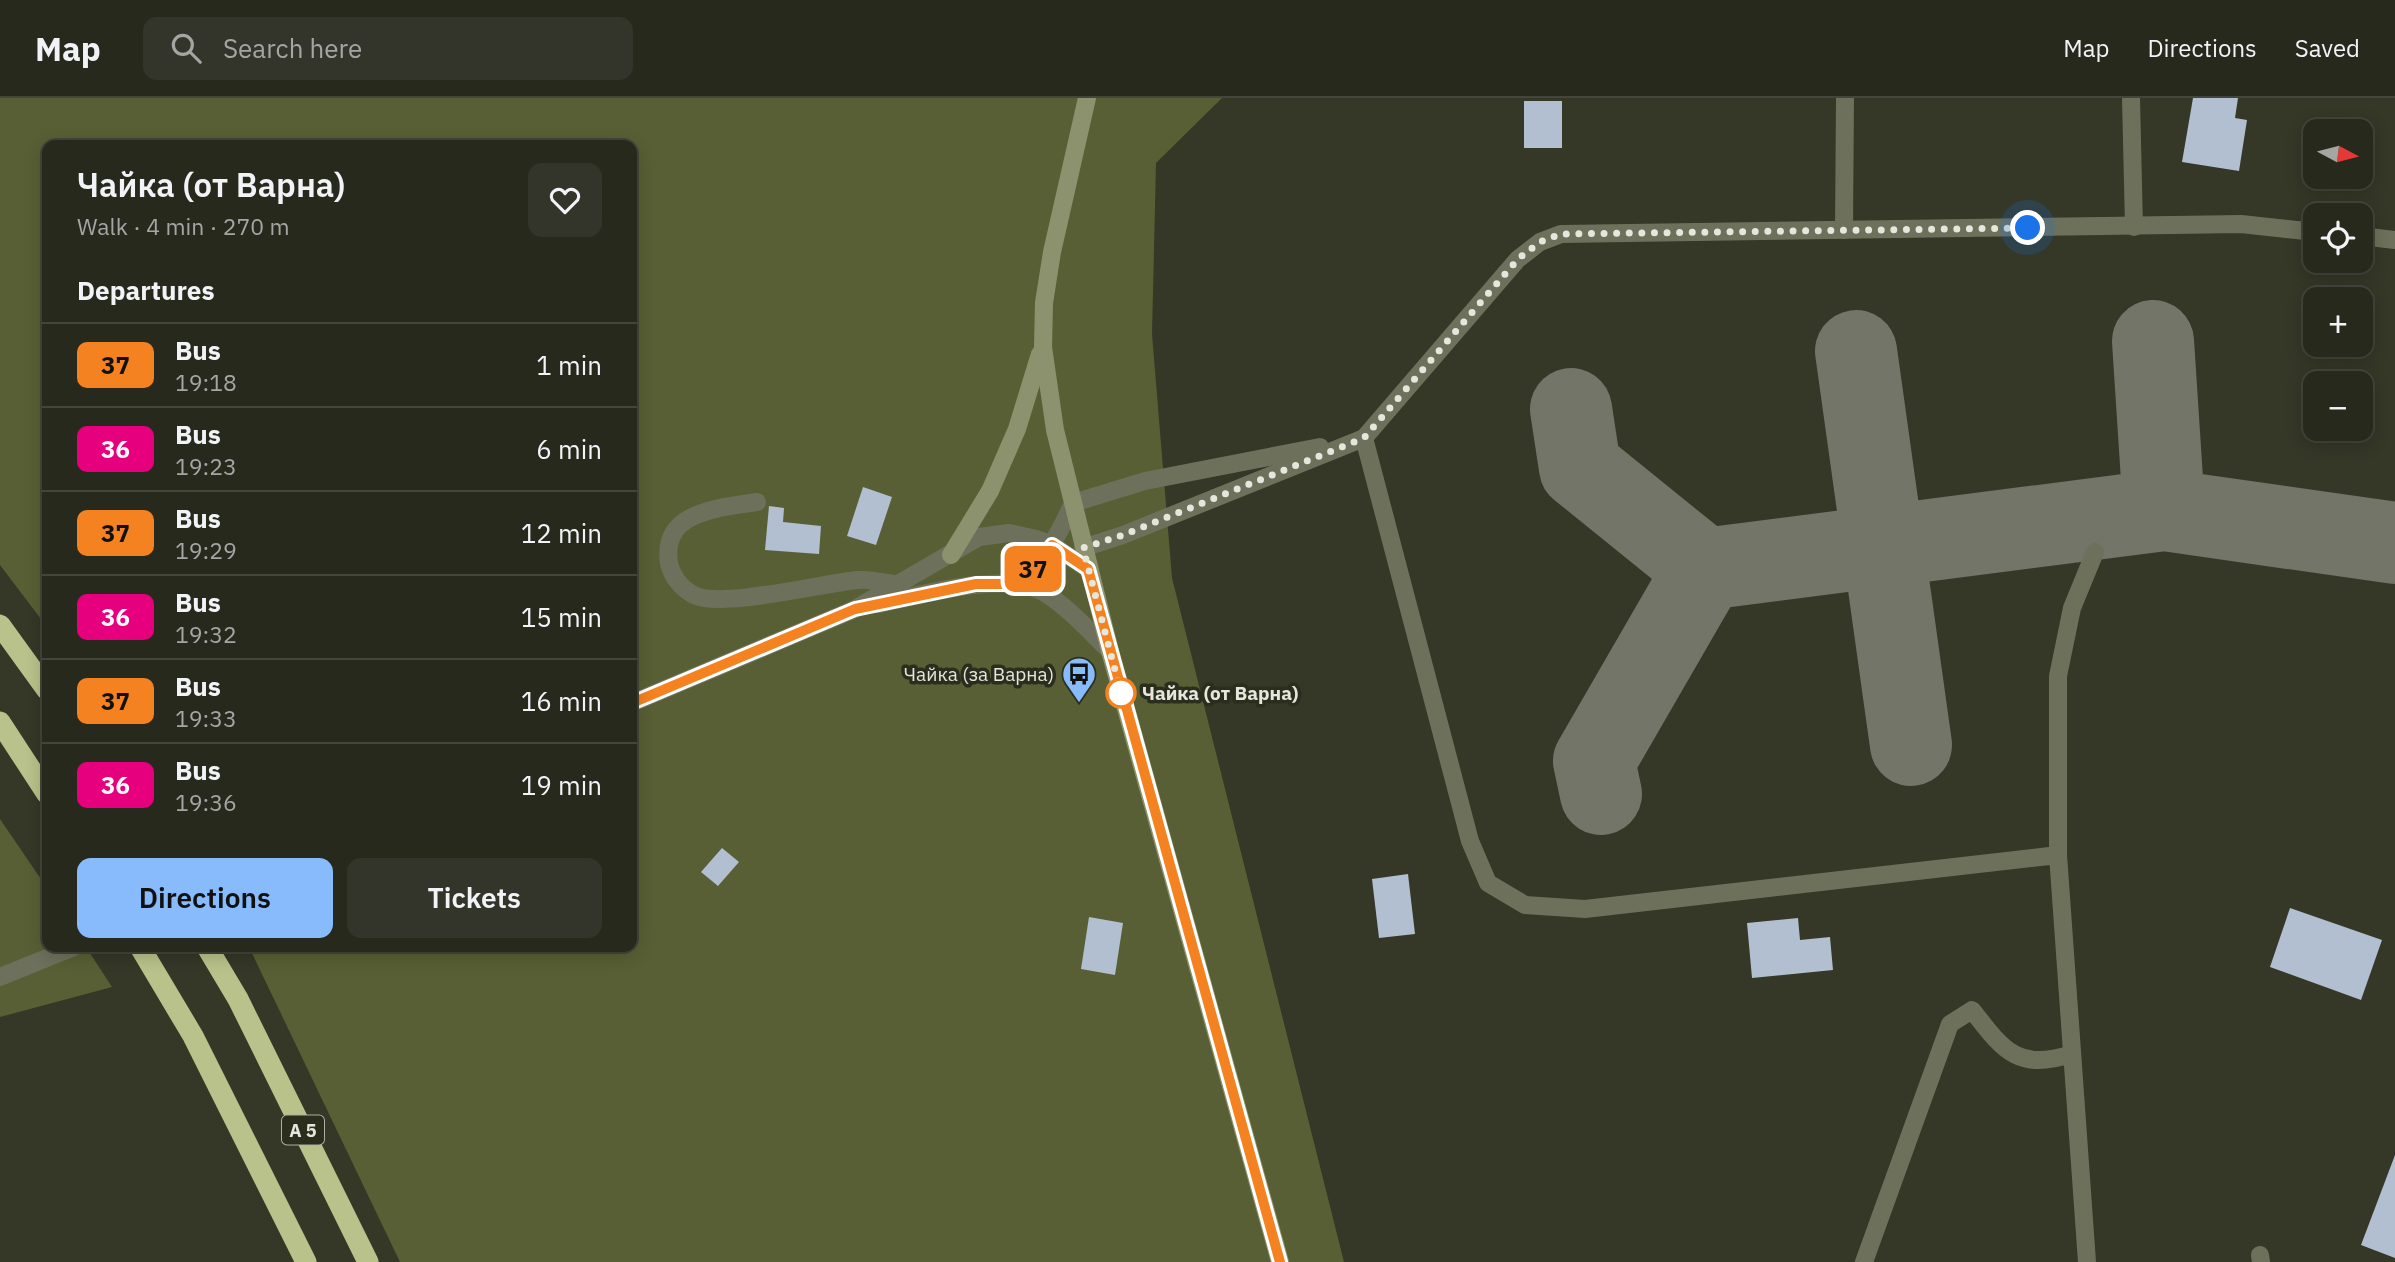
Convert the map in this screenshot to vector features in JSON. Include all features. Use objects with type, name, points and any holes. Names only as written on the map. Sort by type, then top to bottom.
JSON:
[{"type":"highway","points":[[0,625],[42,683]]},
{"type":"highway","points":[[0,722],[42,786]]},
{"type":"highway","points":[[143,952],[192,1036],[306,1262]]},
{"type":"highway","name":"A 5","points":[[211,952],[238,999],[368,1262]]},
{"type":"street","points":[[1087,98],[1052,252],[1044,303],[1042,347],[1055,430],[1110,651],[1280,1262]]},
{"type":"street","points":[[1844,230],[1845,98]]},
{"type":"street","points":[[2131,98],[2134,227]]},
{"type":"street","points":[[1083,548],[1123,535],[1364,438],[1518,259],[1540,242],[1561,234],[2241,224],[2303,231]]},
{"type":"street","points":[[2373,237],[2395,240]]},
{"type":"street","points":[[951,555],[990,491],[1017,429],[1042,347]]},
{"type":"street","points":[[1009,584],[1036,566],[1052,545],[1073,503],[1145,481],[1364,438]]},
{"type":"street","points":[[1364,438],[1470,841],[1488,883],[1525,905],[1585,909],[2058,855]]},
{"type":"street","points":[[757,502],[703,511],[680,526],[672,538],[670,565],[684,589],[710,600],[861,580],[900,585]]},
{"type":"street","points":[[637,701],[855,609],[979,537],[1009,533],[1052,545],[1088,569]]},
{"type":"street","points":[[2087,1262],[2058,855],[2057,676],[2072,608],[2095,552]]},
{"type":"street","points":[[855,609],[976,584],[1009,584],[1042,592],[1110,651]]},
{"type":"street","points":[[0,977],[62,952]]},
{"type":"street","points":[[1864,1262],[1950,1024],[1972,1010],[2003,1049],[2024,1060],[2047,1062],[2072,1054]]},
{"type":"green space","points":[[0,98],[1222,98],[1156,163],[1152,334],[1172,578],[1344,1262],[400,1262],[251,952],[637,952],[637,140],[42,140],[42,620],[0,565]]},
{"type":"green space","points":[[0,819],[42,881],[42,952],[89,952],[112,987],[0,1017]]},
{"type":"building","points":[[2193,98],[2238,98],[2235,118],[2247,120],[2239,171],[2182,162]]},
{"type":"building","points":[[1524,101],[1562,101],[1562,148],[1524,148]]},
{"type":"building","points":[[863,487],[892,497],[876,545],[847,536]]},
{"type":"building","points":[[769,506],[784,508],[783,522],[821,526],[819,554],[765,550]]},
{"type":"building","points":[[722,848],[739,862],[718,886],[701,872]]},
{"type":"building","points":[[1408,874],[1415,934],[1379,938],[1372,879]]},
{"type":"building","points":[[2290,908],[2382,940],[2361,1000],[2270,967]]},
{"type":"building","points":[[1089,917],[1123,923],[1115,975],[1081,969]]},
{"type":"building","points":[[1798,918],[1800,940],[1830,937],[1833,970],[1752,978],[1747,923]]},
{"type":"building","points":[[2395,1155],[2395,1258],[2361,1245]]},
{"type":"taxiway","points":[[2153,341],[2164,510]]},
{"type":"taxiway","points":[[1856,351],[1911,745]]},
{"type":"taxiway","points":[[1571,409],[1580,468],[1705,569],[2164,510],[2395,543]]},
{"type":"taxiway","points":[[1601,794],[1594,761],[1705,569]]},
{"type":"bus line","name":"37","points":[[637,701],[855,609],[976,584],[1009,584],[1036,566],[1052,545],[1088,569],[1280,1262]]},
{"type":"place","name":"Чайка (от Варна)","points":[[1121,693]]},
{"type":"place","name":"Чайка (за Варна)","points":[[1079,704]]},
{"type":"route","points":[[1121,693],[1083,548],[1123,535],[1186,507],[1364,438],[1518,259],[1540,242],[1561,234],[2028,228]]}]
